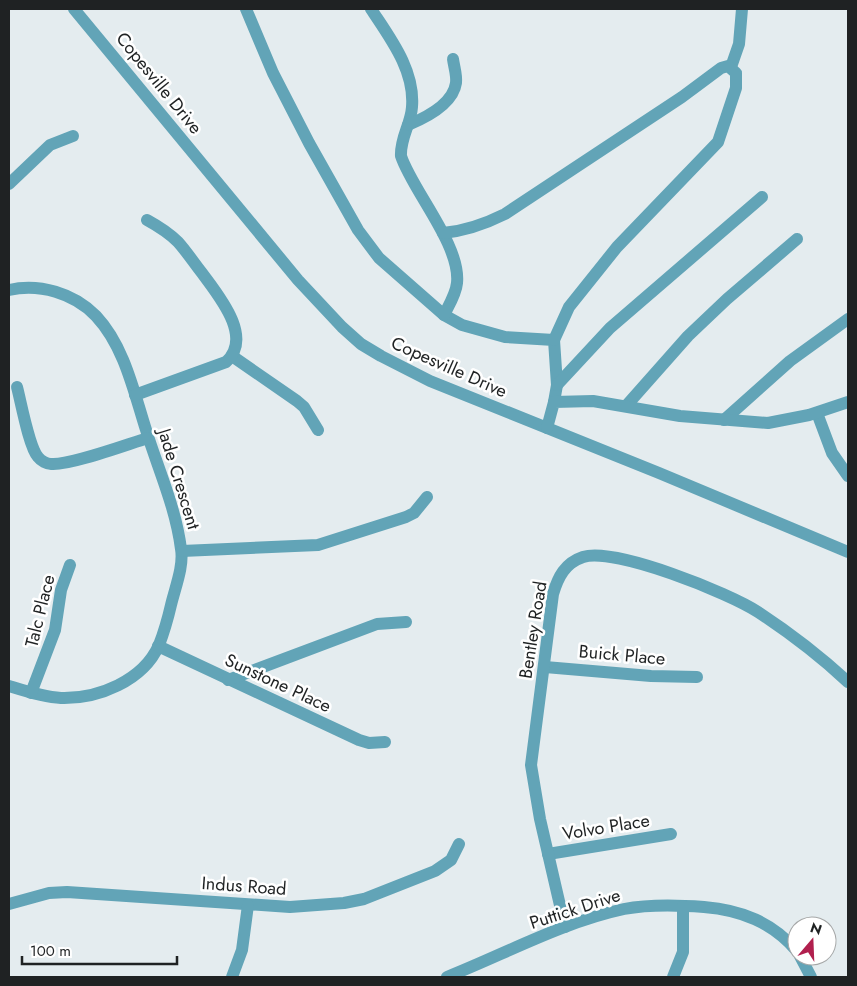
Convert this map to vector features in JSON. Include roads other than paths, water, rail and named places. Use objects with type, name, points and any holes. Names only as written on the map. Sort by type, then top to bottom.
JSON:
[{"type":"street","name":"Copesville Drive","points":[[74,9],[88,15],[270,248],[342,327],[361,344],[406,369],[848,552]]},
{"type":"street","points":[[246,9],[273,73],[309,143],[358,230],[378,258],[394,274],[444,315],[475,330],[505,337],[554,340]]},
{"type":"street","points":[[371,9],[391,40],[409,78],[412,107],[402,142],[403,162],[443,233],[457,276],[456,286],[444,315]]},
{"type":"street","points":[[731,67],[739,44],[742,9]]},
{"type":"street","points":[[408,126],[431,114],[452,93],[456,80],[453,59]]},
{"type":"street","points":[[443,233],[458,232],[487,224],[505,214],[682,97],[721,68],[731,67]]},
{"type":"street","points":[[547,428],[557,385],[554,340],[569,307],[617,247],[718,142],[736,88],[736,73],[731,67]]},
{"type":"street","points":[[9,184],[50,145],[73,136]]},
{"type":"street","points":[[557,385],[610,328],[762,197]]},
{"type":"street","points":[[135,394],[216,366],[232,356],[235,345],[235,328],[215,292],[177,242],[159,226],[146,220]]},
{"type":"street","points":[[626,406],[688,336],[727,299],[797,239]]},
{"type":"street","name":"Jade Crescent","points":[[9,290],[38,287],[57,292],[84,306],[104,326],[116,344],[135,394],[171,505],[182,551],[174,593],[158,646],[136,673],[119,685],[70,698],[31,693],[9,686]]},
{"type":"street","points":[[724,420],[790,361],[848,318]]},
{"type":"street","points":[[232,356],[297,400],[304,407],[318,430]]},
{"type":"street","points":[[17,387],[33,448],[38,457],[44,462],[51,464],[66,463],[148,438]]},
{"type":"street","points":[[554,402],[593,401],[680,416],[768,423],[817,413],[848,402]]},
{"type":"street","points":[[817,413],[832,453],[848,476]]},
{"type":"street","points":[[182,551],[318,545],[414,513],[427,497]]},
{"type":"street","name":"Bentley Road","points":[[565,927],[548,854],[531,765],[553,594],[557,582],[566,567],[582,557],[595,555],[620,558],[643,564],[736,601],[757,611],[795,638],[848,682]]},
{"type":"street","name":"Talc Place","points":[[31,693],[52,640],[61,590],[70,565]]},
{"type":"street","points":[[228,680],[377,624],[406,622]]},
{"type":"street","name":"Sunstone Place","points":[[158,646],[359,740],[370,743],[385,742]]},
{"type":"street","name":"Buick Place","points":[[545,667],[697,678]]},
{"type":"street","name":"Volvo Place","points":[[548,854],[671,834]]},
{"type":"street","name":"Indus Road","points":[[9,904],[49,893],[67,892],[248,905],[314,907],[364,899],[446,866],[460,844]]},
{"type":"street","points":[[232,977],[241,955],[248,905]]},
{"type":"street","points":[[673,977],[683,952],[683,906]]},
{"type":"street","name":"Puttick Drive","points":[[447,977],[565,927],[626,908],[683,906],[727,909],[768,925],[787,939]]}]
